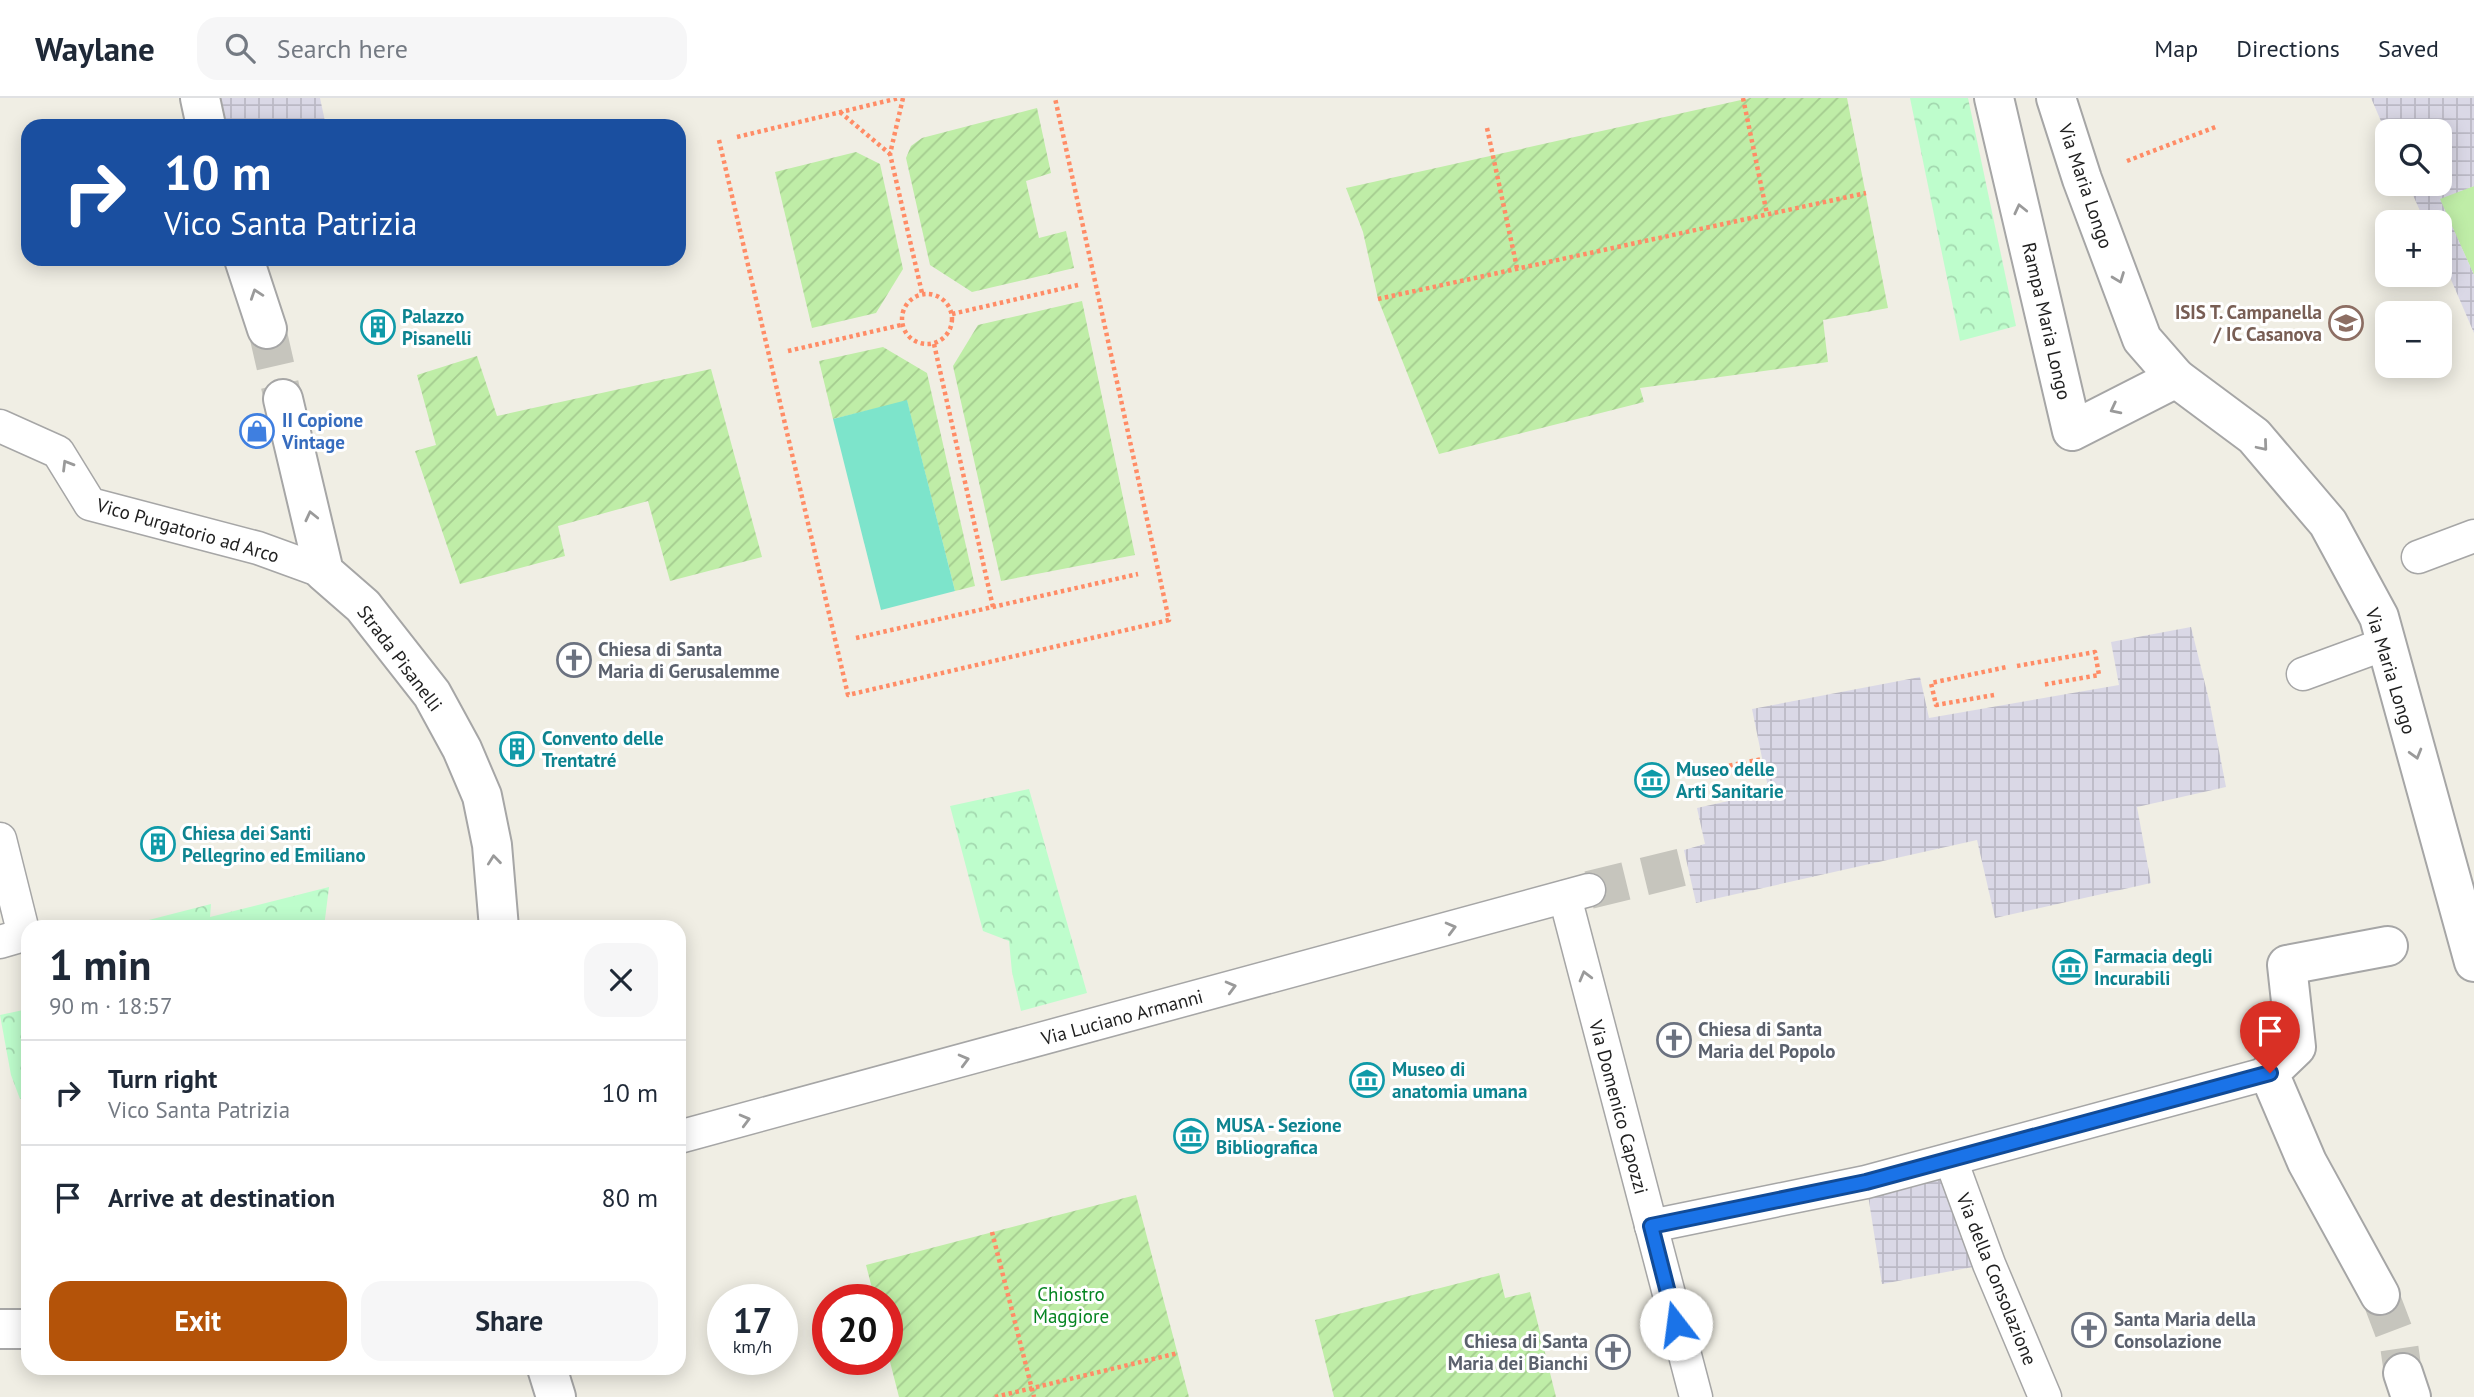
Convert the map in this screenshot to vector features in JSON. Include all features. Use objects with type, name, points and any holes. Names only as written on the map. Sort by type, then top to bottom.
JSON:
[{"type":"street","points":[[200,98],[204,119]]},
{"type":"street","name":"Rampa Maria Longo","points":[[1994,98],[2072,431],[2176,378]]},
{"type":"street","name":"Via Maria Longo","points":[[2056,98],[2082,179],[2142,339],[2176,378],[2254,436],[2328,523],[2379,617],[2474,962]]},
{"type":"street","points":[[246,266],[267,329]]},
{"type":"street","points":[[283,398],[324,572]]},
{"type":"street","name":"Strada Pisanelli","points":[[324,572],[363,606],[424,683],[462,749],[481,796],[492,845],[498,920]]},
{"type":"street","points":[[2380,1295],[2307,1162],[2270,1073],[2296,1047],[2287,965],[2388,946]]},
{"type":"street","points":[[0,1329],[21,1329]]},
{"type":"street","points":[[549,1375],[556,1397]]},
{"type":"lane","name":"Vico Purgatorio ad Arco","points":[[0,426],[58,452],[90,504],[258,548],[324,572]]},
{"type":"lane","points":[[2418,557],[2474,536]]},
{"type":"lane","points":[[2303,674],[2385,644]]},
{"type":"lane","points":[[0,839],[21,923]]},
{"type":"lane","name":"Via Luciano Armanni","points":[[686,1136],[1577,894]]},
{"type":"lane","name":"Via Domenico Capozzi","points":[[1577,894],[1651,1226],[1696,1397]]},
{"type":"lane","points":[[0,942],[21,936]]},
{"type":"lane","points":[[1651,1226],[1866,1182],[2270,1073]]},
{"type":"lane","name":"Via della Consolazione","points":[[1951,1160],[1989,1264],[2045,1397]]},
{"type":"path","points":[[737,137],[901,98],[890,154],[922,293]]},
{"type":"path","points":[[719,141],[848,695],[1168,620],[1055,98]]},
{"type":"path","points":[[1743,98],[1767,214]]},
{"type":"path","points":[[839,111],[890,154]]},
{"type":"path","points":[[2082,179],[2218,126]]},
{"type":"path","points":[[1487,128],[1517,268]]},
{"type":"path","points":[[1378,299],[1866,193]]},
{"type":"path","points":[[952,314],[1078,285]]},
{"type":"path","points":[[922,293],[942,297],[952,314],[949,333],[934,344],[913,342],[901,325],[905,305],[922,293]]},
{"type":"path","points":[[788,351],[901,325]]},
{"type":"path","points":[[934,344],[993,607]]},
{"type":"path","points":[[856,638],[1138,574]]},
{"type":"path","points":[[2017,666],[2095,652],[2099,675],[2042,685]]},
{"type":"path","points":[[1994,695],[1936,705],[1931,683],[2007,667]]},
{"type":"path","points":[[1688,774],[1762,759]]},
{"type":"path","points":[[992,1232],[1034,1397]]},
{"type":"path","points":[[995,1397],[1178,1353]]},
{"type":"green space","points":[[1750,98],[1847,98],[1888,308],[1823,320],[1828,362],[1640,388],[1644,402],[1439,454],[1378,299],[1363,232],[1346,188]]},
{"type":"green space","points":[[1910,98],[1968,98],[2016,326],[1960,341]]},
{"type":"green space","points":[[1037,108],[1051,173],[1026,181],[1039,238],[1066,231],[1074,268],[972,292],[930,265],[906,158],[911,146],[922,138]]},
{"type":"green space","points":[[856,152],[880,164],[903,269],[876,313],[812,328],[775,172]]},
{"type":"green space","points":[[2474,186],[2474,275],[2452,227],[2452,210],[2444,210],[2439,198],[2452,196],[2452,194]]},
{"type":"green space","points":[[1082,301],[1135,555],[1001,581],[953,366],[978,325]]},
{"type":"green space","points":[[883,347],[927,373],[975,586],[955,591],[907,401],[833,419],[819,361]]},
{"type":"green space","points":[[477,356],[497,416],[711,369],[762,557],[670,581],[648,501],[558,526],[565,556],[460,584],[415,451],[436,445],[417,375]]},
{"type":"green space","points":[[907,400],[955,591],[881,610],[833,419]]},
{"type":"green space","points":[[1029,789],[1087,993],[1021,1011],[1012,972],[1009,941],[983,931],[950,806]]},
{"type":"green space","points":[[329,887],[325,920],[149,920],[211,904],[210,917]]},
{"type":"green space","points":[[21,1010],[20,1099],[11,1075],[0,1015]]},
{"type":"green space","name":"Chiostro Maggiore","points":[[1136,1195],[1189,1397],[899,1397],[893,1375],[903,1375],[903,1284],[871,1284],[866,1265]]},
{"type":"green space","points":[[1499,1273],[1505,1298],[1530,1292],[1556,1397],[1334,1397],[1315,1320]]},
{"type":"shaded area","points":[[206,98],[320,98],[324,119],[211,119]]},
{"type":"shaded area","points":[[2371,98],[2474,98],[2474,186],[2452,194],[2452,119],[2380,119]]},
{"type":"shaded area","points":[[2413,196],[2448,196],[2440,199],[2445,210],[2420,210]]},
{"type":"shaded area","points":[[2452,226],[2474,275],[2474,333],[2452,282]]},
{"type":"shaded area","points":[[2191,627],[2210,704],[2226,787],[2137,807],[2151,883],[1995,918],[1977,840],[1696,903],[1684,850],[1705,844],[1697,808],[1769,792],[1752,709],[1920,677],[1929,718],[2119,685],[2111,642]]},
{"type":"shaded area","points":[[1951,1160],[1989,1264],[1882,1284],[1866,1182]]},
{"type":"tunnel","points":[[267,329],[283,399]]},
{"type":"tunnel","points":[[1589,890],[1687,866]]},
{"type":"tunnel","points":[[2380,1295],[2399,1345],[2403,1373]]},
{"type":"place","name":"ISIS T. Campanella / IC Casanova","points":[[2346,323]]},
{"type":"place","name":"Palazzo Pisanelli","points":[[378,327]]},
{"type":"place","name":"II Copione Vintage","points":[[257,431]]},
{"type":"place","name":"Chiesa di Santa Maria di Gerusalemme","points":[[574,660]]},
{"type":"place","name":"Convento delle Trentatré","points":[[517,749]]},
{"type":"place","name":"Museo delle Arti Sanitarie","points":[[1652,780]]},
{"type":"place","name":"Chiesa dei Santi Pellegrino ed Emiliano","points":[[158,844]]},
{"type":"place","name":"Farmacia degli Incurabili","points":[[2070,967]]},
{"type":"place","name":"Chiesa di Santa Maria del Popolo","points":[[1674,1040]]},
{"type":"place","name":"Museo di anatomia umana","points":[[1367,1080]]},
{"type":"place","name":"MUSA - Sezione Bibliografica","points":[[1191,1136]]},
{"type":"place","name":"Santa Maria della Consolazione","points":[[2089,1330]]},
{"type":"place","name":"Chiesa di Santa Maria dei Bianchi","points":[[1613,1352]]},
{"type":"route","points":[[1676,1324],[1651,1226],[1866,1182],[2270,1073]]}]
